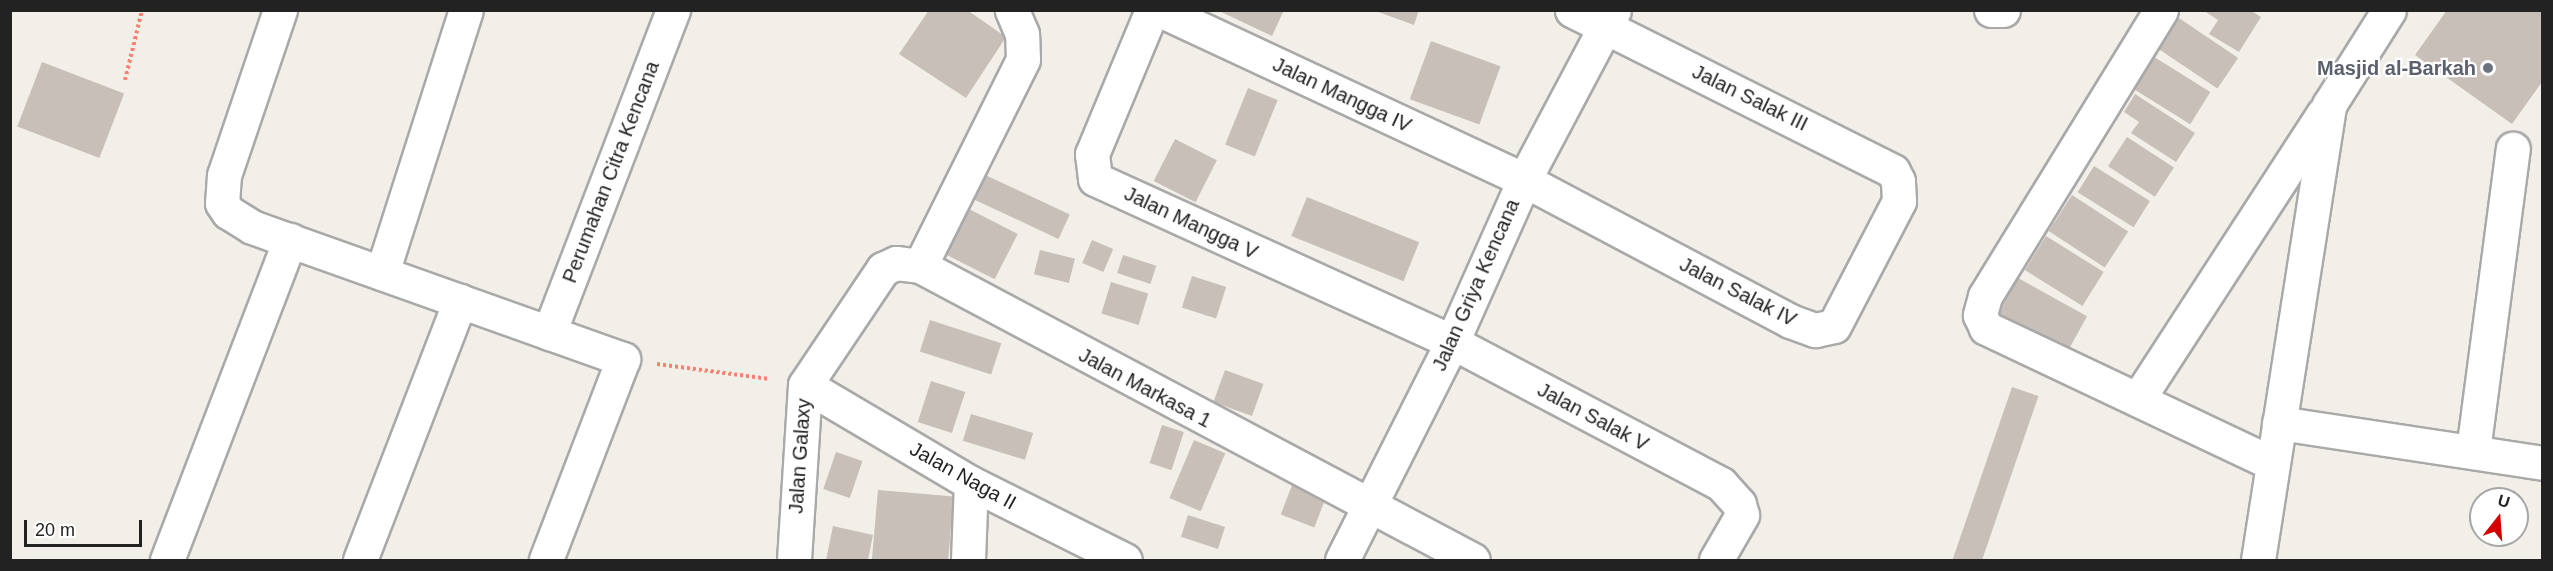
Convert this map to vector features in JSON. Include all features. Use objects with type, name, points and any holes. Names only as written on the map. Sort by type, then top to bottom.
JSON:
[{"type":"street","points":[[280,10],[224,175],[222,203],[238,220],[623,359],[546,561]]},
{"type":"street","points":[[382,273],[466,10]]},
{"type":"street","name":"Perumahan Citra Kencana","points":[[549,333],[673,10]]},
{"type":"street","points":[[920,266],[1023,59],[1022,34],[1012,10]]},
{"type":"street","name":"Jalan Mangga V","points":[[1152,10],[1092,154],[1095,178],[1452,342]]},
{"type":"street","name":"Jalan Mangga IV","points":[[1160,10],[1524,180]]},
{"type":"street","name":"Jalan Salak III","points":[[1572,10],[1610,18],[1893,171]]},
{"type":"street","points":[[1991,10],[2003,10]]},
{"type":"street","points":[[2161,10],[1985,296],[1980,315],[1986,328],[2272,463]]},
{"type":"street","points":[[2138,399],[2389,10]]},
{"type":"street","name":"Jalan Griya Kencana","points":[[1342,561],[1371,509],[1452,342],[1524,180],[1610,18]]},
{"type":"street","points":[[2258,561],[2329,105]]},
{"type":"street","points":[[2473,451],[2513,149]]},
{"type":"street","name":"Jalan Salak IV","points":[[1524,180],[1790,321],[1815,330],[1834,326],[1899,201],[1898,181],[1893,171]]},
{"type":"street","points":[[167,561],[290,240]]},
{"type":"street","name":"Jalan Galaxy","points":[[794,561],[805,384],[884,269],[896,263],[920,266]]},
{"type":"street","name":"Jalan Markasa 1","points":[[920,266],[1371,509],[1473,561]]},
{"type":"street","points":[[360,561],[460,301]]},
{"type":"street","name":"Jalan Salak V","points":[[1452,342],[1732,494],[1742,516],[1716,561]]},
{"type":"street","name":"Jalan Naga II","points":[[805,384],[1078,549],[1125,561]]},
{"type":"street","points":[[2279,423],[2542,463]]},
{"type":"street","points":[[968,561],[971,483]]},
{"type":"path","points":[[125,80],[142,10]]},
{"type":"path","points":[[623,359],[805,384]]},
{"type":"building","points":[[929,10],[967,10],[1006,37],[966,98],[899,54]]},
{"type":"building","points":[[1217,10],[1284,10],[1272,36]]},
{"type":"building","points":[[1373,10],[1419,10],[1414,25]]},
{"type":"building","points":[[2203,10],[2250,10],[2261,17],[2239,52],[2209,34],[2218,20]]},
{"type":"building","name":"Masjid al-Barkah","points":[[2447,10],[2542,10],[2542,82],[2512,124],[2415,55]]},
{"type":"building","points":[[2176,16],[2238,58],[2217,89],[2155,47]]},
{"type":"building","points":[[1431,41],[1501,66],[1479,125],[1410,99]]},
{"type":"building","points":[[2151,55],[2210,92],[2190,124],[2131,87]]},
{"type":"building","points":[[42,62],[124,94],[99,158],[17,126]]},
{"type":"building","points":[[1248,88],[1278,100],[1255,157],[1225,145]]},
{"type":"building","points":[[2135,94],[2195,133],[2176,162],[2131,133],[2139,122],[2124,112]]},
{"type":"building","points":[[2127,137],[2174,167],[2155,197],[2108,166]]},
{"type":"building","points":[[1175,139],[1217,160],[1196,202],[1154,181]]},
{"type":"building","points":[[2094,166],[2150,201],[2134,227],[2078,192]]},
{"type":"building","points":[[981,173],[1070,214],[1058,239],[970,197]]},
{"type":"building","points":[[2072,195],[2128,231],[2105,268],[2049,231]]},
{"type":"building","points":[[1307,197],[1419,242],[1403,281],[1291,236]]},
{"type":"building","points":[[967,208],[1018,234],[995,279],[944,253]]},
{"type":"building","points":[[2046,236],[2104,272],[2082,306],[2025,270]]},
{"type":"building","points":[[1092,240],[1113,249],[1103,272],[1082,263]]},
{"type":"building","points":[[1040,250],[1075,259],[1069,283],[1034,274]]},
{"type":"building","points":[[1123,255],[1156,266],[1150,284],[1117,273]]},
{"type":"building","points":[[1192,276],[1226,287],[1216,319],[1182,307]]},
{"type":"building","points":[[2018,278],[2087,316],[2064,357],[1995,319]]},
{"type":"building","points":[[1111,282],[1148,293],[1139,325],[1101,314]]},
{"type":"building","points":[[930,320],[1001,343],[991,375],[920,351]]},
{"type":"building","points":[[1225,370],[1264,384],[1252,416],[1213,402]]},
{"type":"building","points":[[931,381],[965,392],[952,433],[918,422]]},
{"type":"building","points":[[2012,387],[2038,396],[1982,560],[1952,560]]},
{"type":"building","points":[[971,414],[1033,433],[1025,460],[963,441]]},
{"type":"building","points":[[1162,425],[1184,432],[1172,470],[1150,463]]},
{"type":"building","points":[[1194,440],[1225,453],[1201,511],[1169,498]]},
{"type":"building","points":[[836,452],[862,461],[850,498],[823,489]]},
{"type":"building","points":[[1294,480],[1328,493],[1314,527],[1281,515]]},
{"type":"building","points":[[878,490],[954,497],[948,560],[872,560]]},
{"type":"building","points":[[1188,515],[1225,527],[1218,549],[1181,537]]},
{"type":"building","points":[[833,526],[873,535],[868,560],[826,560]]},
{"type":"place","name":"Masjid al-Barkah","points":[[2488,68]]}]
